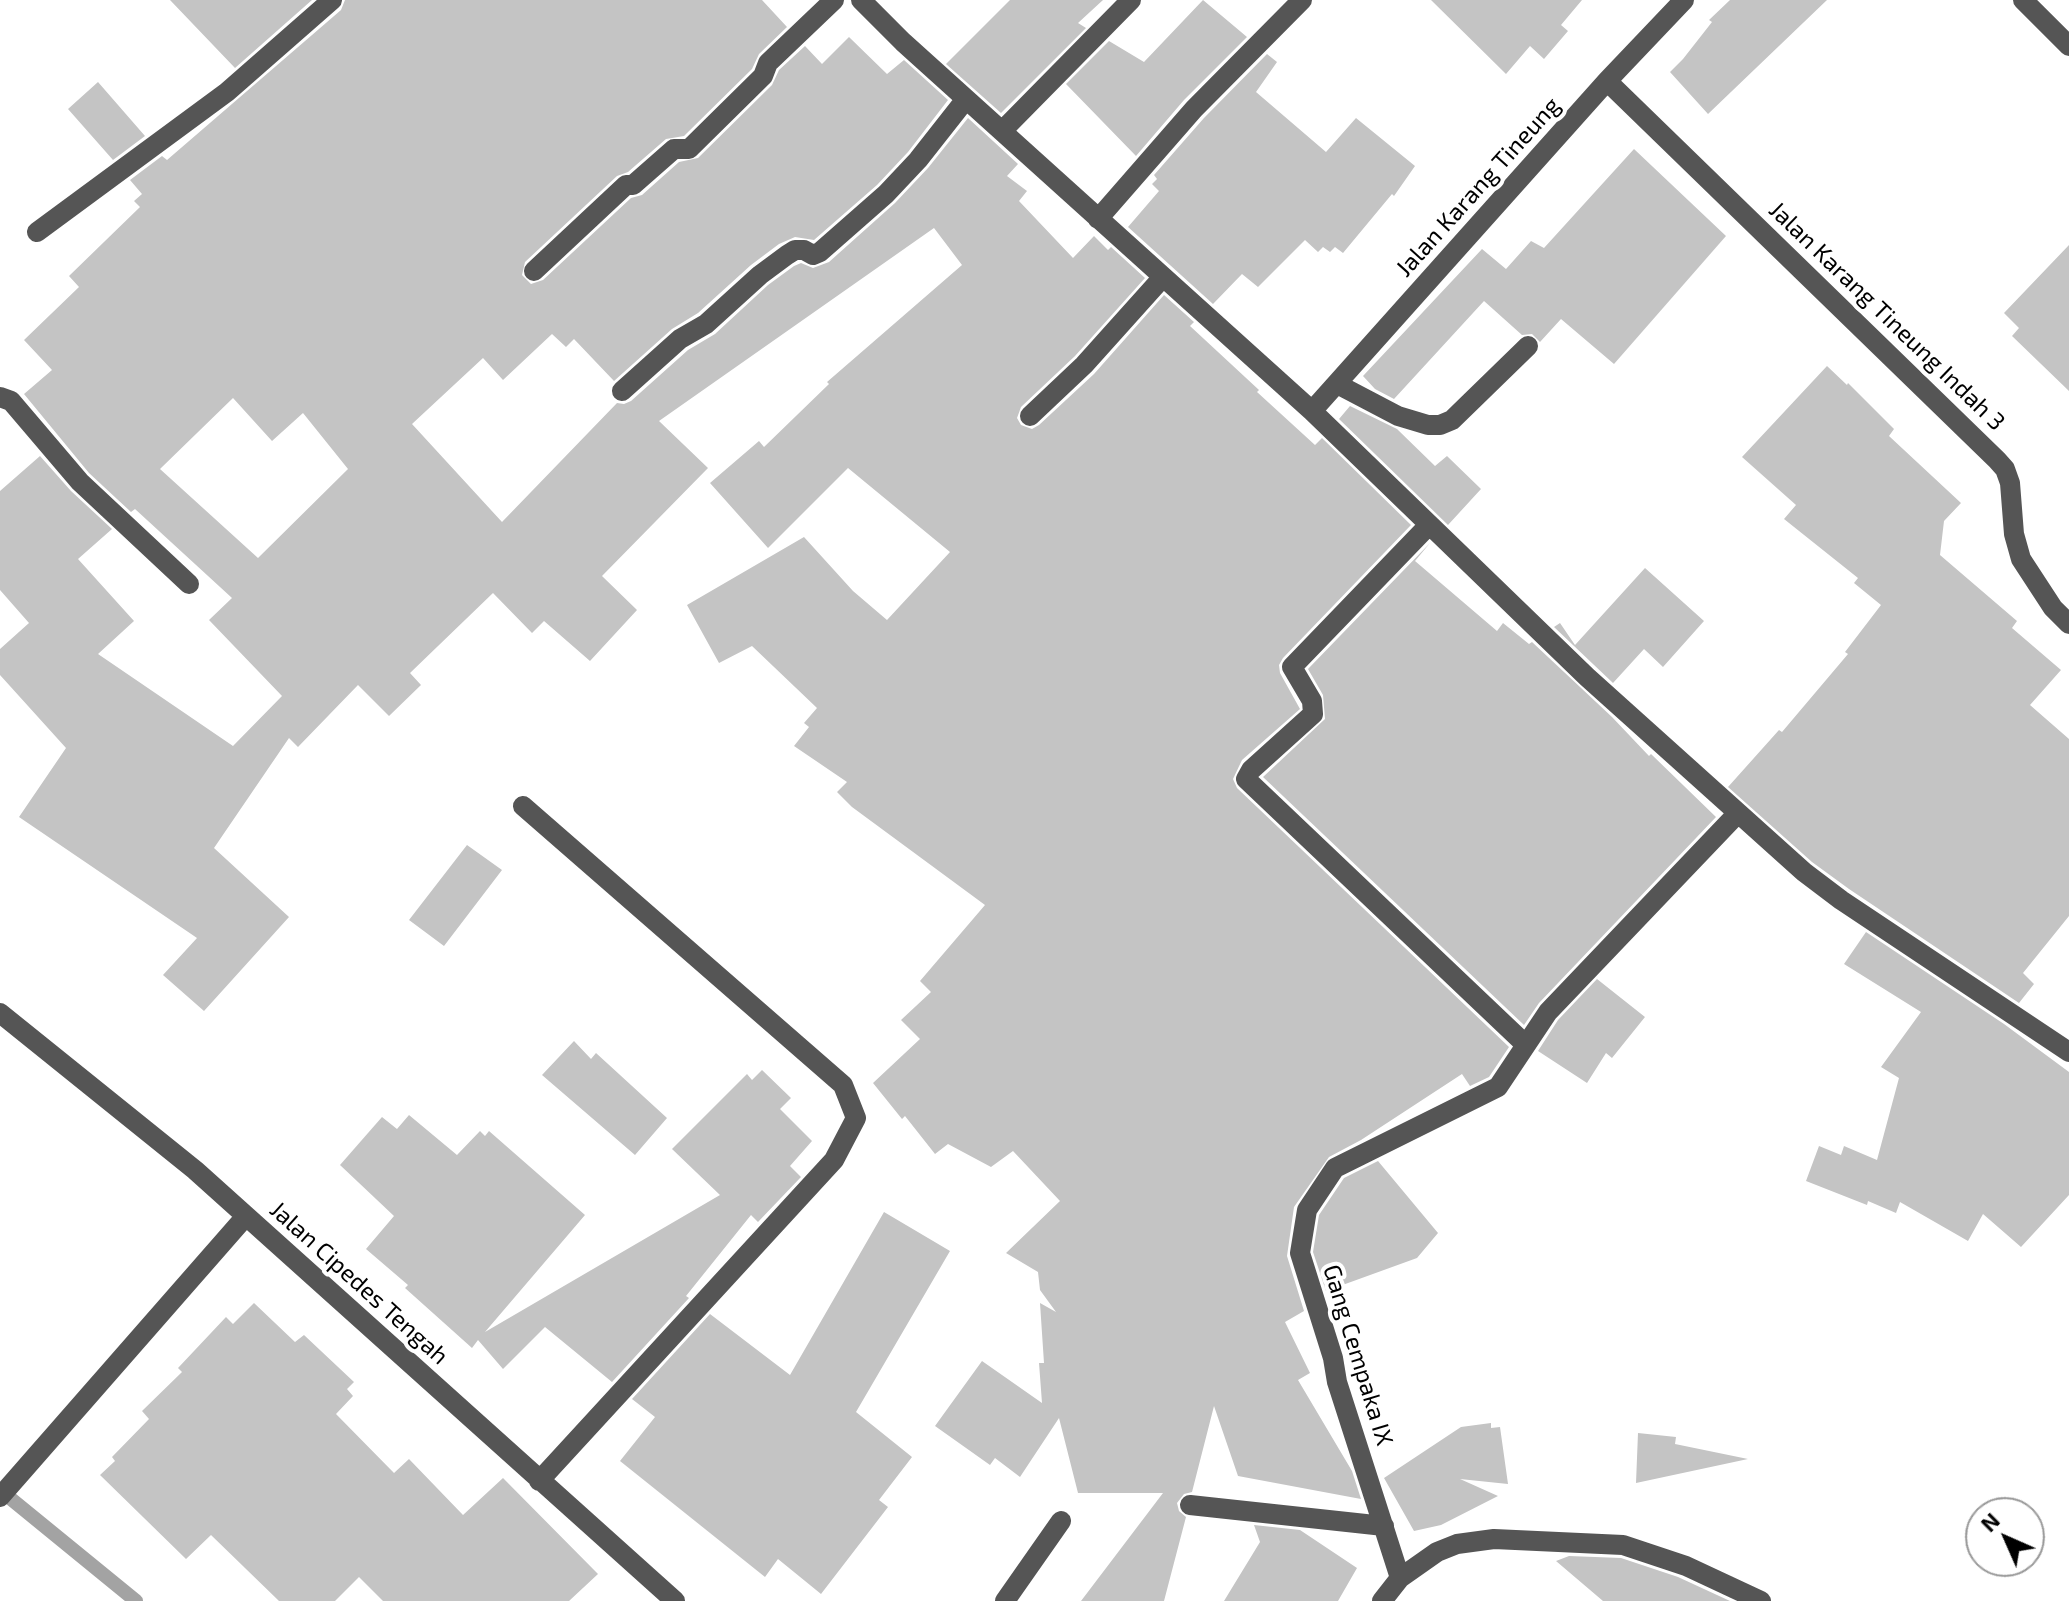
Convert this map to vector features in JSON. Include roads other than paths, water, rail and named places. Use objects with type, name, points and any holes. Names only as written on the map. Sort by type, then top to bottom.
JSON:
[{"type":"street","points":[[37,232],[227,92],[332,0]]},
{"type":"street","points":[[534,271],[626,185],[633,185],[674,149],[689,149],[763,76],[768,63],[834,0]]},
{"type":"street","points":[[861,0],[966,99],[1312,411],[1587,677],[1804,872],[2069,1052]]},
{"type":"street","points":[[1002,131],[1131,0]]},
{"type":"street","points":[[1098,219],[1185,118],[1302,0]]},
{"type":"street","name":"Jalan Karang Tineung","points":[[1312,411],[1607,81],[1684,0]]},
{"type":"street","points":[[2023,0],[2069,46]]},
{"type":"street","name":"Jalan Karang Tineung Indah 3","points":[[1607,81],[2005,469],[2010,483],[2014,534],[2021,559],[2053,608],[2069,624]]},
{"type":"street","points":[[622,391],[655,359],[706,324],[787,255],[795,250],[804,250],[813,255],[820,252],[886,194],[918,160],[966,99]]},
{"type":"street","points":[[1030,416],[1084,365],[1163,277]]},
{"type":"street","points":[[1337,384],[1398,416],[1428,425],[1440,425],[1452,420],[1528,346]]},
{"type":"street","points":[[0,397],[11,401],[80,482],[189,584]]},
{"type":"street","points":[[1428,526],[1292,667],[1312,701],[1313,714],[1251,770],[1246,779],[1526,1045]]},
{"type":"street","points":[[523,806],[843,1085],[856,1118],[834,1160],[539,1481]]},
{"type":"street","name":"Gang Cempaka IX","points":[[1400,1578],[1337,1382],[1333,1358],[1300,1253],[1307,1210],[1335,1168],[1498,1087],[1548,1012],[1738,813]]},
{"type":"street","name":"Jalan Cipedes Tengah","points":[[0,1013],[195,1170],[675,1601]]},
{"type":"street","points":[[0,1497],[246,1216]]},
{"type":"street","points":[[1190,1505],[1384,1526]]},
{"type":"street","points":[[1005,1601],[1061,1521]]},
{"type":"street","points":[[1382,1601],[1400,1578],[1437,1552],[1457,1544],[1494,1539],[1623,1545],[1686,1566],[1761,1601]]},
{"type":"waterway","points":[[0,1490],[136,1601]]}]
